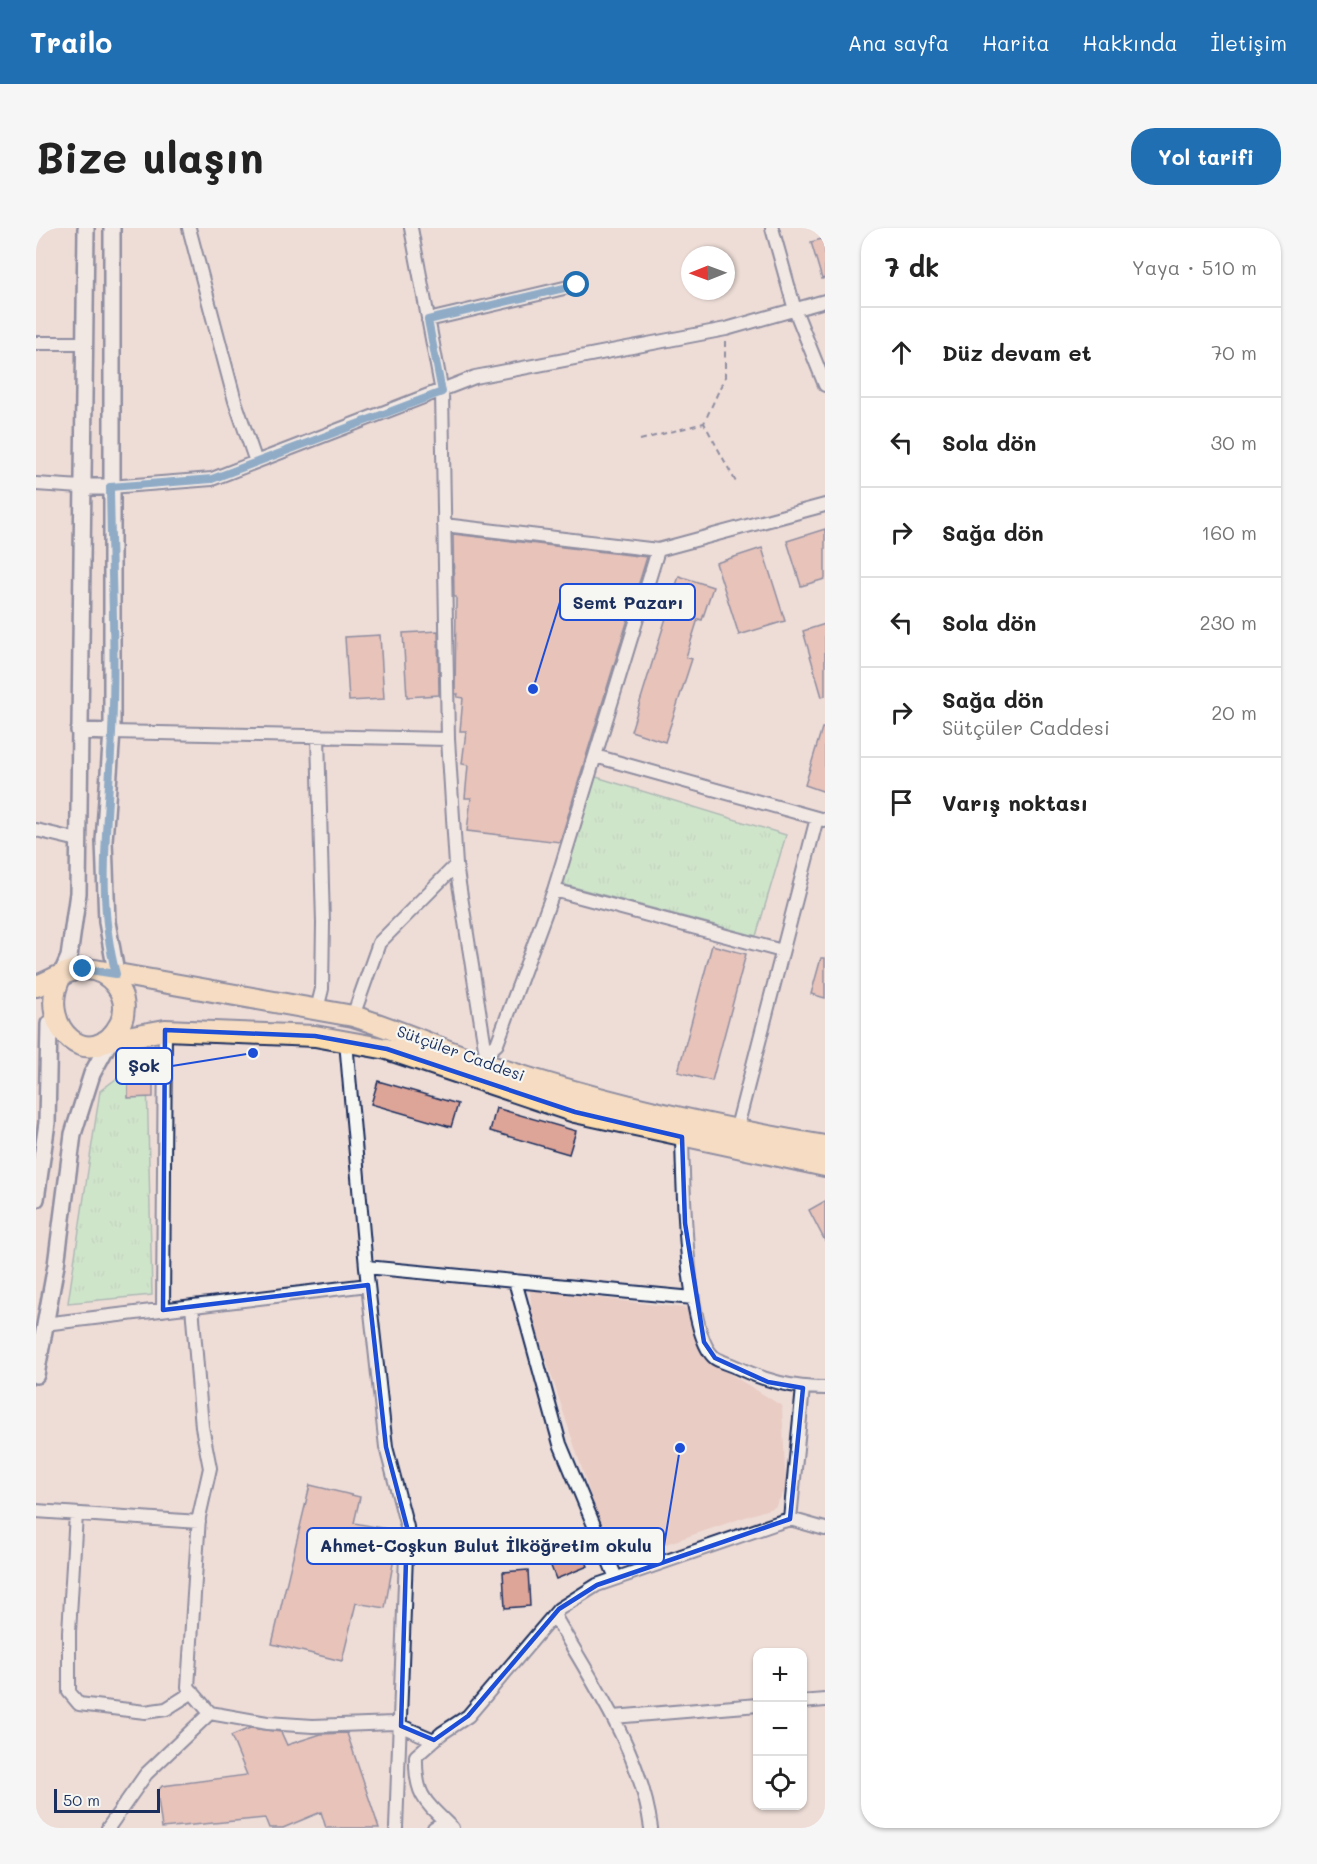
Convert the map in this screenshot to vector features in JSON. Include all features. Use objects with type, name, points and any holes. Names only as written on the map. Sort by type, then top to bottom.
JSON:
[{"type":"main road","name":"Sütçüler Caddesi","points":[[95,970],[242,998],[354,1016],[485,1059],[736,1131],[825,1146]]},
{"type":"main road","points":[[36,986],[60,978],[70,971],[95,970],[116,984],[121,995],[122,1020],[110,1037],[93,1046],[80,1046],[51,1034],[47,999],[60,978]]},
{"type":"main road","name":"Sütçüler Caddesi","points":[[110,1037],[165,1030],[315,1036],[387,1049],[575,1112],[682,1137],[825,1166]]},
{"type":"street","points":[[60,978],[69,957],[78,893],[81,487],[86,228]]},
{"type":"street","points":[[112,228],[110,487],[112,732],[104,841],[107,922],[121,995]]},
{"type":"street","points":[[189,228],[235,401],[256,462]]},
{"type":"street","points":[[411,228],[442,392],[448,739],[456,865],[485,1059]]},
{"type":"street","points":[[772,228],[795,310],[825,386]]},
{"type":"street","points":[[428,320],[577,285]]},
{"type":"street","points":[[36,484],[110,487],[212,479],[442,392],[475,377],[726,329],[825,301]]},
{"type":"street","points":[[36,343],[83,343]]},
{"type":"street","points":[[444,525],[658,550],[825,505]]},
{"type":"street","points":[[485,1059],[497,1044],[554,890],[658,550]]},
{"type":"street","points":[[79,730],[448,739]]},
{"type":"street","points":[[317,1009],[322,989],[323,923],[318,736]]},
{"type":"street","points":[[595,756],[821,819],[782,951],[736,1131]]},
{"type":"street","points":[[36,830],[78,840]]},
{"type":"street","points":[[354,1016],[379,943],[456,865]]},
{"type":"street","points":[[554,890],[782,951]]},
{"type":"street","points":[[163,1310],[165,1030]]},
{"type":"street","points":[[36,1199],[47,1123],[51,1034]]},
{"type":"street","points":[[36,1375],[56,1265],[73,1134],[92,1074],[110,1037]]},
{"type":"street","points":[[346,1042],[366,1267],[386,1447],[407,1527],[396,1828]]},
{"type":"street","points":[[682,1137],[685,1223],[693,1298],[704,1342],[715,1358],[768,1382],[802,1388],[825,1388]]},
{"type":"street","points":[[366,1267],[693,1298]]},
{"type":"street","points":[[514,1281],[560,1444],[616,1578]]},
{"type":"street","points":[[44,1324],[368,1285]]},
{"type":"street","points":[[192,1306],[202,1427],[210,1468],[199,1522],[188,1687],[210,1713],[267,1723],[313,1726],[394,1723],[434,1740]]},
{"type":"street","points":[[790,1519],[802,1388]]},
{"type":"street","points":[[36,1511],[199,1522]]},
{"type":"street","points":[[76,1514],[69,1632],[69,1692],[79,1704],[145,1712],[166,1709],[193,1692]]},
{"type":"street","points":[[444,1826],[416,1783],[416,1756],[468,1716],[554,1615],[597,1585],[790,1519],[825,1529]]},
{"type":"street","points":[[554,1615],[613,1717],[647,1800],[651,1828]]},
{"type":"street","points":[[807,1702],[825,1700]]},
{"type":"street","points":[[613,1717],[753,1705]]},
{"type":"street","points":[[108,1828],[146,1774],[210,1713]]},
{"type":"path","points":[[704,423],[725,377],[726,329]]},
{"type":"path","points":[[640,440],[704,423]]},
{"type":"path","points":[[704,423],[737,484]]},
{"type":"highlighted area","points":[[165,1030],[315,1036],[387,1049],[575,1112],[682,1137],[685,1223],[704,1342],[715,1358],[768,1382],[803,1388],[790,1519],[597,1585],[559,1609],[468,1716],[434,1740],[401,1726],[407,1527],[386,1447],[368,1285],[163,1310]]},
{"type":"shaded area","points":[[530,1290],[691,1309],[709,1361],[782,1406],[786,1489],[775,1507],[619,1560],[595,1509],[532,1316]]},
{"type":"green space","points":[[593,776],[786,835],[756,936],[562,884]]},
{"type":"green space","points":[[124,1073],[147,1078],[152,1295],[68,1303],[100,1091]]},
{"type":"building","points":[[825,238],[825,278],[822,279],[811,242]]},
{"type":"building","points":[[825,529],[825,579],[801,586],[787,541]]},
{"type":"building","points":[[453,534],[647,557],[560,842],[467,831],[471,798],[465,798],[468,765],[462,764],[466,731],[460,731],[463,698],[455,694],[456,597],[454,597]]},
{"type":"building","points":[[762,548],[785,621],[739,635],[716,563]]},
{"type":"building","points":[[679,576],[713,587],[702,620],[698,619],[686,657],[692,659],[665,742],[631,731]]},
{"type":"building","points":[[825,624],[825,696],[822,697],[803,631]]},
{"type":"building","points":[[438,631],[439,695],[407,697],[403,633]]},
{"type":"building","points":[[380,635],[384,699],[349,701],[345,637]]},
{"type":"building","points":[[822,728],[825,728],[825,792],[805,785]]},
{"type":"building","points":[[712,945],[746,954],[712,1081],[678,1072]]},
{"type":"building","points":[[821,958],[825,958],[825,998],[811,994]]},
{"type":"building","points":[[378,1081],[458,1104],[451,1127],[371,1104]]},
{"type":"building","points":[[128,1084],[153,1084],[153,1097],[128,1098]]},
{"type":"building","points":[[496,1108],[576,1131],[569,1154],[490,1131]]},
{"type":"building","points":[[825,1201],[825,1241],[809,1210]]},
{"type":"building","points":[[310,1485],[360,1497],[354,1523],[399,1531],[385,1608],[356,1603],[342,1661],[272,1644]]},
{"type":"building","points":[[578,1543],[588,1566],[556,1579],[547,1556]]},
{"type":"building","points":[[528,1570],[530,1606],[505,1608],[503,1572]]},
{"type":"building","points":[[250,1728],[281,1732],[287,1745],[321,1734],[347,1733],[379,1828],[326,1828],[321,1812],[283,1828],[269,1828],[265,1818],[162,1828],[157,1792],[162,1786],[247,1775],[231,1736]]},
{"type":"place","name":"Semt Pazarı","points":[[533,689]]},
{"type":"place","name":"Şok","points":[[253,1053]]},
{"type":"place","name":"Ahmet-Coşkun Bulut İlköğretim okulu","points":[[680,1448]]},
{"type":"route","points":[[83,969],[116,974],[107,922],[104,841],[112,732],[110,487],[212,479],[442,392],[428,320],[577,285]]}]
